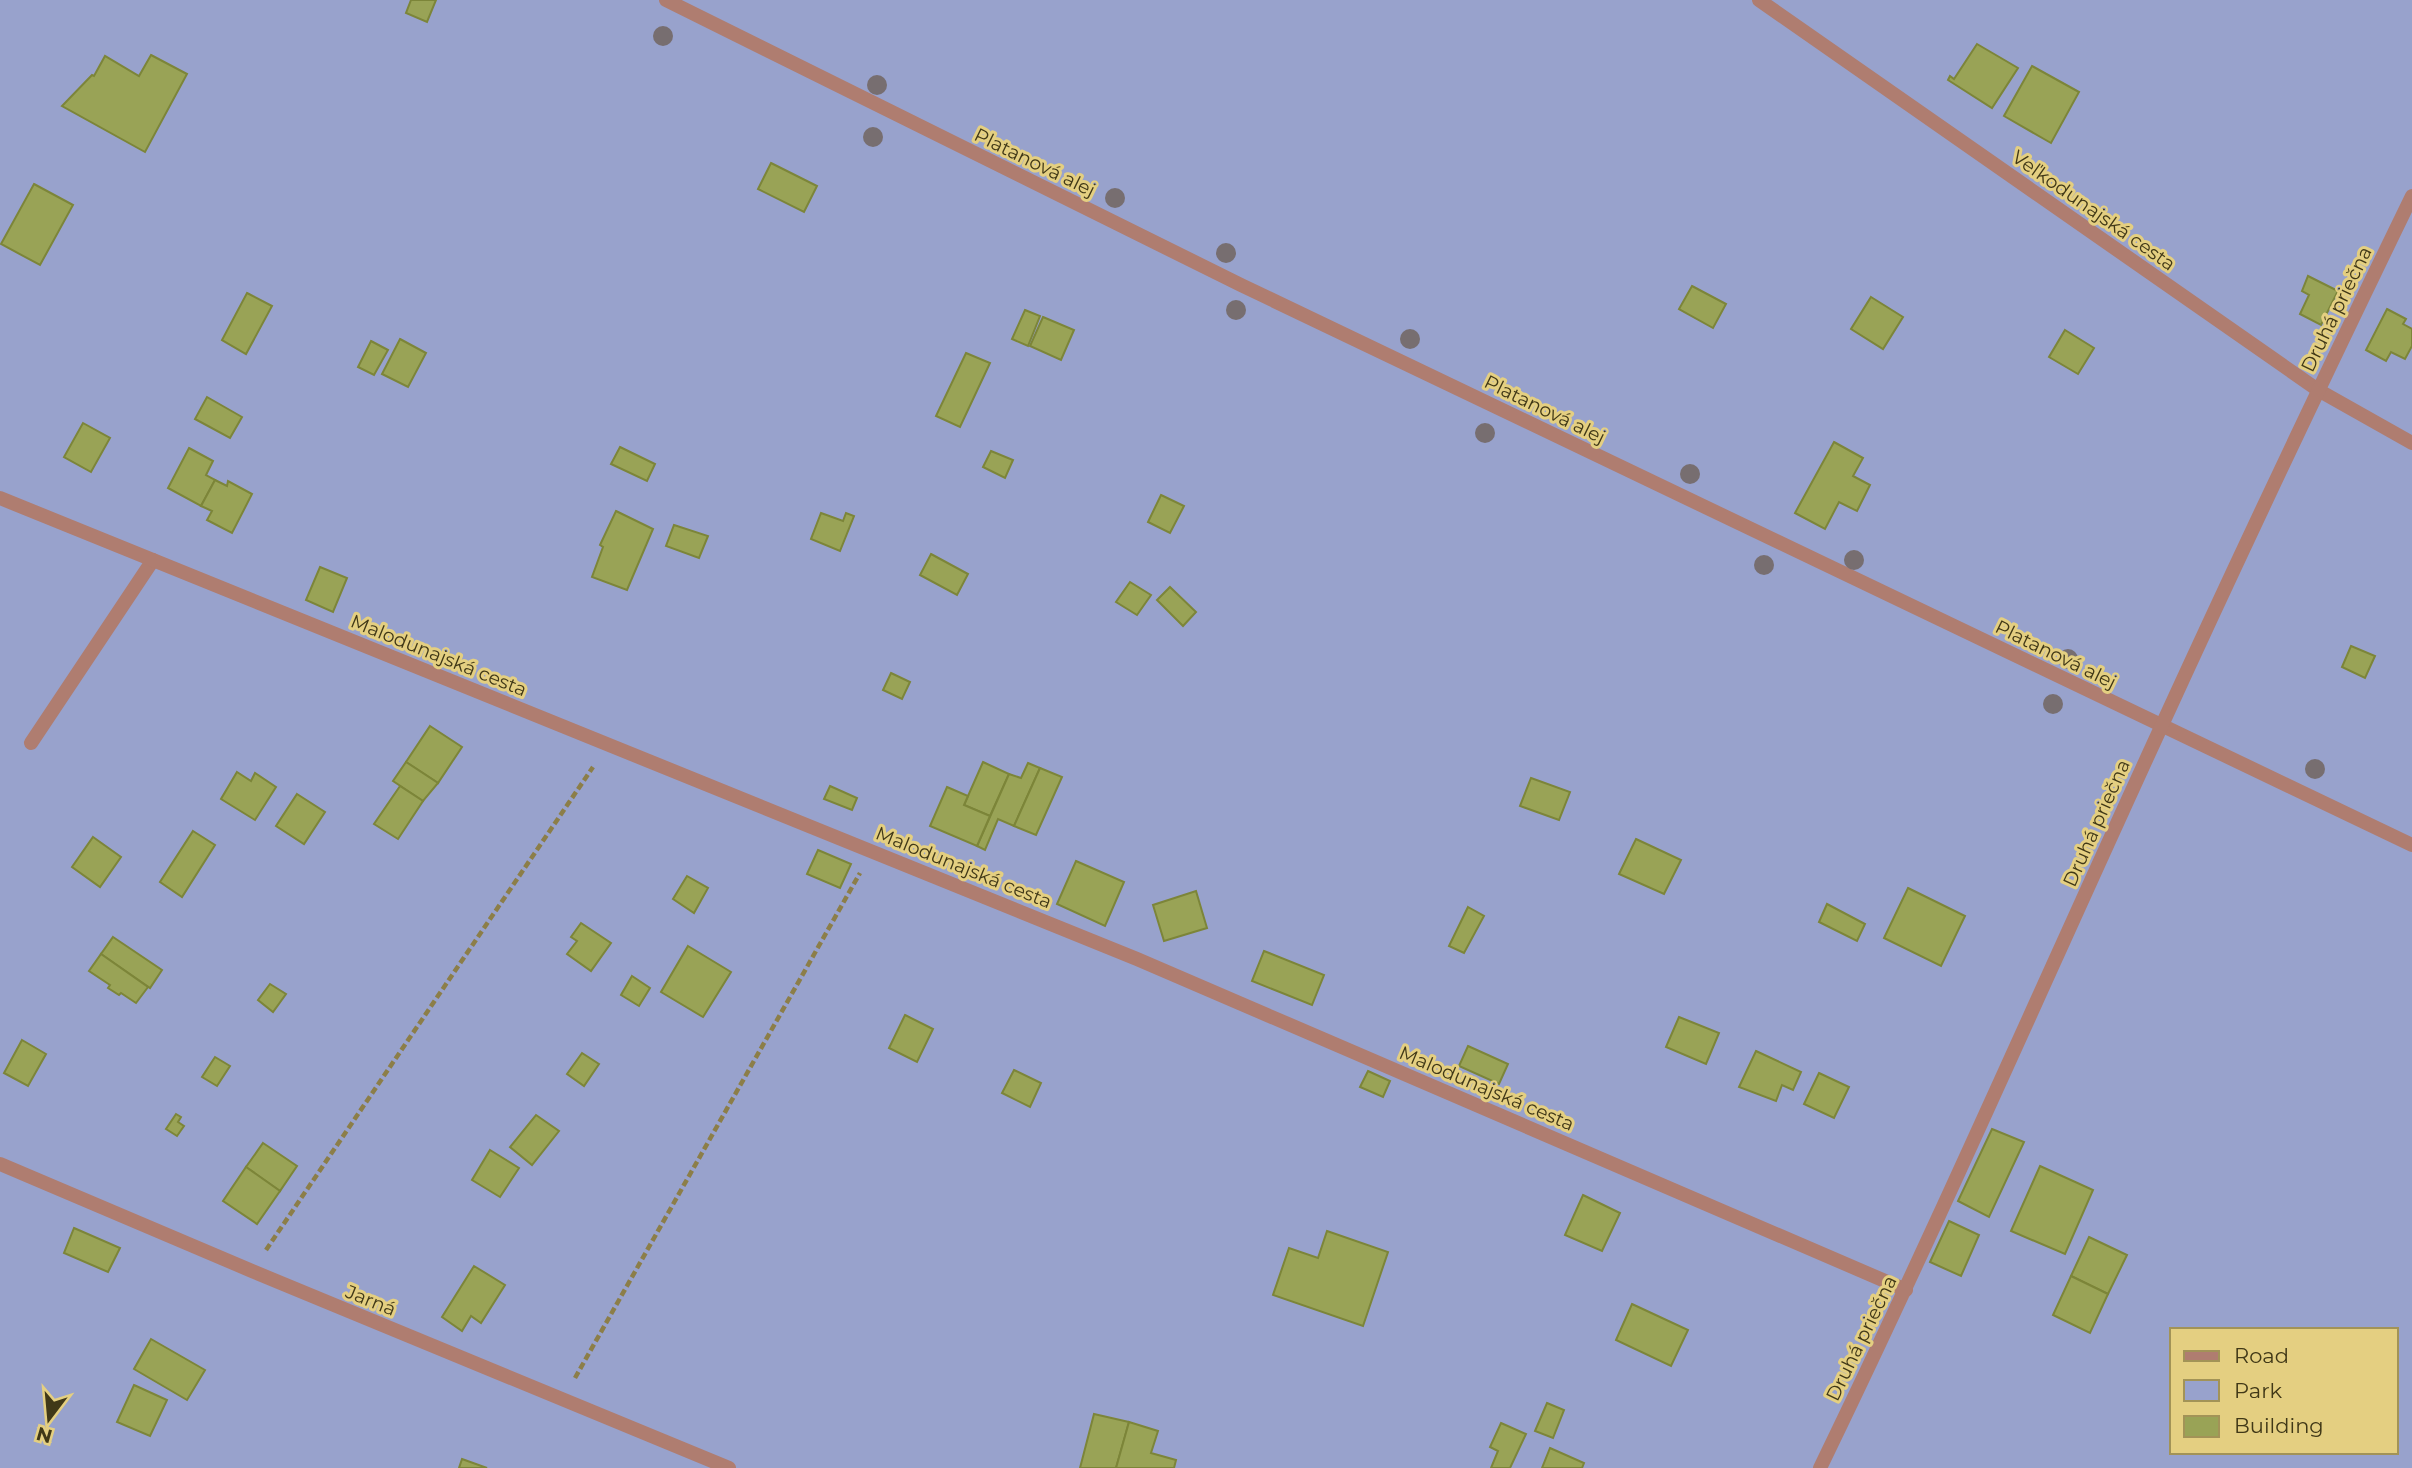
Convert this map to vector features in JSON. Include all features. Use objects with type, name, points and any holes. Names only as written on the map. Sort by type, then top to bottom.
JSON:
[{"type":"street","name":"Platanová alej","points":[[666,0],[1241,285],[2412,845]]},
{"type":"street","name":"Veľkodunajská cesta","points":[[1759,0],[2318,390],[2412,443]]},
{"type":"street","name":"Druhá priečna","points":[[1820,1468],[1906,1290],[2161,726],[2412,196]]},
{"type":"street","name":"Malodunajská cesta","points":[[0,498],[1137,959],[1906,1290]]},
{"type":"street","points":[[31,743],[153,560]]},
{"type":"street","name":"Jarná","points":[[0,1164],[729,1468]]},
{"type":"path","points":[[252,1271],[608,744]]},
{"type":"path","points":[[563,1400],[872,851]]},
{"type":"green space","points":[[0,0],[2412,0],[2412,1468],[0,1468]]},
{"type":"building","points":[[411,0],[436,0],[427,22],[406,13]]},
{"type":"building","points":[[1977,44],[2018,68],[1992,108],[1948,80],[1950,76],[1954,79]]},
{"type":"building","points":[[151,55],[187,74],[145,152],[62,106],[94,76],[105,56],[139,76]]},
{"type":"building","points":[[2032,66],[2079,92],[2051,143],[2004,116]]},
{"type":"building","points":[[771,163],[817,186],[804,212],[758,189]]},
{"type":"building","points":[[34,184],[73,205],[40,265],[1,244]]},
{"type":"building","points":[[2308,276],[2338,291],[2321,325],[2300,314],[2309,295],[2302,291]]},
{"type":"building","points":[[1692,286],[1726,304],[1713,328],[1679,309]]},
{"type":"building","points":[[247,293],[272,306],[246,354],[222,340]]},
{"type":"building","points":[[1871,297],[1903,317],[1883,349],[1851,329]]},
{"type":"building","points":[[2387,309],[2406,319],[2403,324],[2412,329],[2412,346],[2405,359],[2391,352],[2386,361],[2366,350]]},
{"type":"building","points":[[1025,310],[1040,316],[1028,346],[1012,339]]},
{"type":"building","points":[[1043,317],[1074,330],[1061,360],[1030,346]]},
{"type":"building","points":[[2065,330],[2094,348],[2078,374],[2049,357]]},
{"type":"building","points":[[400,339],[426,353],[408,387],[382,374]]},
{"type":"building","points":[[371,341],[388,350],[374,375],[358,367]]},
{"type":"building","points":[[966,353],[990,363],[960,427],[936,416]]},
{"type":"building","points":[[207,397],[242,417],[230,438],[195,419]]},
{"type":"building","points":[[83,423],[110,438],[91,472],[64,457]]},
{"type":"building","points":[[1834,442],[1863,458],[1853,476],[1870,485],[1857,511],[1839,502],[1825,529],[1795,513]]},
{"type":"building","points":[[620,447],[655,464],[647,481],[611,464]]},
{"type":"building","points":[[189,448],[213,461],[206,475],[215,480],[201,506],[168,488]]},
{"type":"building","points":[[991,451],[1013,460],[1005,478],[983,467]]},
{"type":"building","points":[[215,480],[227,486],[228,481],[252,494],[232,533],[207,520],[212,511],[201,506]]},
{"type":"building","points":[[1161,495],[1184,506],[1170,533],[1148,522]]},
{"type":"building","points":[[616,511],[653,529],[627,590],[592,577],[603,547],[600,545]]},
{"type":"building","points":[[821,513],[843,521],[846,513],[854,516],[840,551],[811,539]]},
{"type":"building","points":[[674,525],[708,536],[699,558],[666,546]]},
{"type":"building","points":[[931,554],[968,574],[957,595],[920,575]]},
{"type":"building","points":[[320,567],[347,578],[333,612],[306,600]]},
{"type":"building","points":[[1130,582],[1151,595],[1137,615],[1116,602]]},
{"type":"building","points":[[1170,587],[1196,612],[1183,626],[1157,600]]},
{"type":"building","points":[[2351,646],[2375,656],[2365,678],[2342,667]]},
{"type":"building","points":[[891,673],[910,682],[902,699],[883,690]]},
{"type":"building","points":[[430,726],[462,747],[438,783],[406,762]]},
{"type":"building","points":[[406,762],[438,783],[423,801],[393,781]]},
{"type":"building","points":[[983,762],[1009,774],[990,816],[964,805]]},
{"type":"building","points":[[1028,763],[1040,768],[1014,826],[998,819],[985,850],[977,846],[1009,774],[1021,778]]},
{"type":"building","points":[[1040,768],[1062,777],[1036,835],[1014,826]]},
{"type":"building","points":[[237,772],[251,781],[255,773],[276,787],[255,820],[221,799]]},
{"type":"building","points":[[1531,778],[1570,792],[1559,820],[1520,806]]},
{"type":"building","points":[[400,786],[423,801],[398,839],[374,824]]},
{"type":"building","points":[[830,786],[857,798],[852,810],[824,799]]},
{"type":"building","points":[[947,787],[968,796],[964,805],[990,816],[977,846],[930,826]]},
{"type":"building","points":[[297,794],[325,812],[304,844],[276,826]]},
{"type":"building","points":[[193,831],[215,845],[182,897],[160,882]]},
{"type":"building","points":[[93,837],[121,857],[100,887],[72,867]]},
{"type":"building","points":[[1636,839],[1681,860],[1664,894],[1619,874]]},
{"type":"building","points":[[818,850],[851,864],[840,888],[807,874]]},
{"type":"building","points":[[1076,861],[1124,882],[1105,926],[1057,904]]},
{"type":"building","points":[[687,876],[708,888],[694,913],[673,899]]},
{"type":"building","points":[[1908,888],[1965,916],[1941,966],[1884,938]]},
{"type":"building","points":[[1196,891],[1207,928],[1164,941],[1153,905]]},
{"type":"building","points":[[1827,904],[1865,924],[1857,941],[1819,922]]},
{"type":"building","points":[[1468,907],[1484,916],[1464,953],[1449,946]]},
{"type":"building","points":[[581,923],[611,943],[591,971],[567,954],[577,941],[571,937]]},
{"type":"building","points":[[113,937],[162,970],[150,988],[101,954]]},
{"type":"building","points":[[688,946],[731,972],[703,1017],[661,992]]},
{"type":"building","points":[[1264,951],[1324,975],[1312,1005],[1252,981]]},
{"type":"building","points":[[101,954],[148,987],[136,1003],[108,988],[110,985],[89,971]]},
{"type":"building","points":[[632,976],[650,988],[639,1006],[621,995]]},
{"type":"building","points":[[270,984],[286,994],[273,1012],[258,1000]]},
{"type":"building","points":[[905,1015],[933,1029],[917,1062],[889,1048]]},
{"type":"building","points":[[1679,1017],[1719,1033],[1706,1064],[1666,1047]]},
{"type":"building","points":[[22,1040],[46,1054],[28,1086],[4,1073]]},
{"type":"building","points":[[1468,1046],[1508,1064],[1499,1084],[1459,1066]]},
{"type":"building","points":[[1756,1051],[1801,1072],[1793,1090],[1782,1085],[1776,1101],[1739,1087]]},
{"type":"building","points":[[582,1053],[599,1064],[584,1086],[567,1074]]},
{"type":"building","points":[[215,1057],[230,1066],[217,1086],[202,1077]]},
{"type":"building","points":[[1014,1070],[1041,1083],[1030,1107],[1002,1093]]},
{"type":"building","points":[[1368,1071],[1390,1081],[1383,1097],[1360,1087]]},
{"type":"building","points":[[1819,1073],[1849,1087],[1834,1118],[1804,1104]]},
{"type":"building","points":[[176,1114],[181,1117],[178,1122],[184,1126],[177,1136],[166,1129]]},
{"type":"building","points":[[536,1115],[559,1131],[532,1165],[510,1147]]},
{"type":"building","points":[[1992,1129],[2024,1142],[1989,1217],[1958,1201]]},
{"type":"building","points":[[263,1143],[297,1166],[280,1191],[246,1167]]},
{"type":"building","points":[[490,1150],[519,1168],[500,1197],[472,1180]]},
{"type":"building","points":[[2040,1166],[2093,1190],[2065,1254],[2011,1231]]},
{"type":"building","points":[[246,1167],[280,1191],[257,1224],[223,1201]]},
{"type":"building","points":[[1583,1195],[1620,1213],[1602,1251],[1565,1235]]},
{"type":"building","points":[[1949,1221],[1979,1235],[1961,1276],[1930,1262]]},
{"type":"building","points":[[74,1228],[120,1248],[108,1272],[64,1253]]},
{"type":"building","points":[[1327,1231],[1388,1252],[1363,1326],[1273,1295],[1289,1248],[1318,1258]]},
{"type":"building","points":[[2089,1237],[2127,1255],[2108,1294],[2071,1276]]},
{"type":"building","points":[[474,1266],[505,1285],[481,1323],[471,1316],[462,1331],[442,1317]]},
{"type":"building","points":[[2071,1276],[2108,1294],[2090,1333],[2053,1315]]},
{"type":"building","points":[[1632,1304],[1688,1330],[1671,1366],[1616,1340]]},
{"type":"building","points":[[151,1339],[205,1370],[187,1400],[134,1369]]},
{"type":"building","points":[[134,1385],[167,1400],[150,1436],[117,1422]]},
{"type":"building","points":[[1547,1403],[1564,1410],[1553,1438],[1535,1431]]},
{"type":"building","points":[[1094,1414],[1129,1422],[1116,1468],[1080,1468]]},
{"type":"building","points":[[1129,1422],[1158,1431],[1151,1453],[1176,1460],[1174,1468],[1116,1468]]},
{"type":"building","points":[[1501,1423],[1526,1434],[1510,1468],[1491,1468],[1498,1451],[1490,1447]]},
{"type":"building","points":[[1550,1448],[1584,1463],[1582,1468],[1542,1468]]},
{"type":"building","points":[[462,1459],[487,1468],[459,1468]]}]
